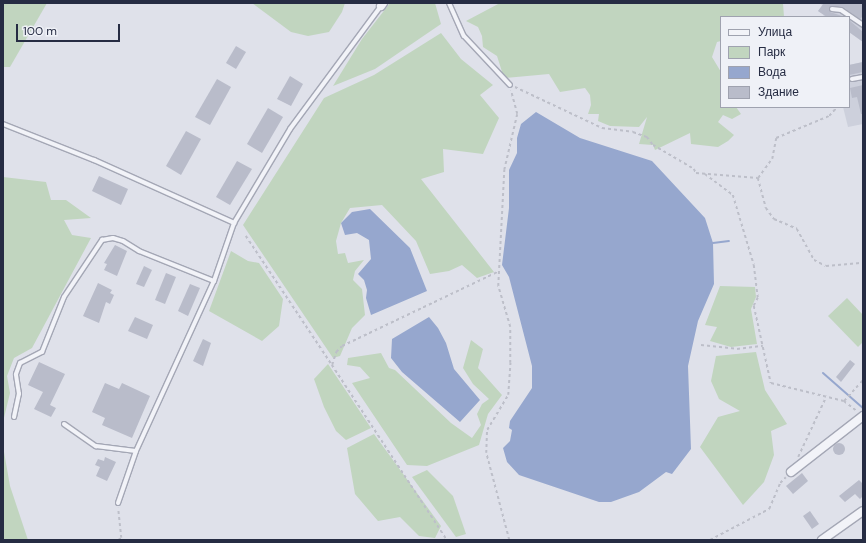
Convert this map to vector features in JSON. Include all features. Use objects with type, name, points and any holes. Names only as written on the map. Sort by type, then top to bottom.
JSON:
[{"type":"street","points":[[791,472],[863,416]]},
{"type":"street","points":[[822,540],[863,510]]},
{"type":"lane","points":[[449,3],[464,36],[510,85]]},
{"type":"lane","points":[[118,503],[136,451],[214,282],[234,223],[290,129],[382,4]]},
{"type":"lane","points":[[832,9],[841,10],[850,16]]},
{"type":"lane","points":[[850,16],[863,25]]},
{"type":"lane","points":[[852,79],[863,77]]},
{"type":"lane","points":[[3,124],[94,160],[234,223]]},
{"type":"lane","points":[[14,417],[19,394],[16,374],[20,363],[42,352],[64,297],[102,240],[113,238],[123,241],[139,251],[214,282]]},
{"type":"lane","points":[[64,424],[96,446],[136,451]]},
{"type":"path","points":[[510,85],[602,128],[647,137],[653,145],[694,169],[696,173],[758,178]]},
{"type":"path","points":[[509,540],[486,452],[487,430],[508,395],[510,327],[498,286],[504,170],[517,114],[510,85]]},
{"type":"path","points":[[758,178],[772,159],[776,138],[829,116],[836,108]]},
{"type":"path","points":[[705,174],[733,195],[754,265],[758,298],[754,306],[771,383],[844,401],[863,416]]},
{"type":"path","points":[[758,178],[766,208],[774,219],[797,229],[814,260],[826,266],[863,263]]},
{"type":"path","points":[[246,236],[447,540]]},
{"type":"path","points":[[332,365],[336,352],[342,346],[499,271]]},
{"type":"path","points":[[701,345],[737,349],[763,346]]},
{"type":"path","points":[[844,401],[863,380]]},
{"type":"path","points":[[797,458],[826,397]]},
{"type":"path","points":[[710,540],[769,509],[780,483],[791,472]]},
{"type":"path","points":[[118,503],[121,538],[118,540]]},
{"type":"shaded area","points":[[821,3],[863,3],[863,42],[850,33],[850,16],[823,16],[824,15],[818,11],[822,6]]},
{"type":"shaded area","points":[[863,62],[863,124],[848,127],[843,108],[850,108],[850,65]]},
{"type":"green space","points":[[3,3],[47,3],[10,67],[3,67]]},
{"type":"green space","points":[[252,3],[345,3],[342,12],[329,32],[308,36],[291,32]]},
{"type":"green space","points":[[390,3],[435,3],[441,24],[375,69],[333,86],[362,39]]},
{"type":"green space","points":[[500,3],[783,3],[784,16],[720,16],[720,41],[717,42],[712,57],[720,70],[720,108],[737,108],[741,114],[732,119],[723,115],[718,122],[734,135],[718,147],[691,144],[690,133],[655,150],[653,145],[639,144],[647,117],[639,127],[610,126],[598,121],[599,114],[588,114],[591,105],[590,95],[585,88],[560,92],[549,74],[504,78],[497,56],[483,47],[482,36],[478,27],[466,21]]},
{"type":"green space","points":[[441,33],[461,59],[493,85],[480,95],[499,118],[483,154],[443,149],[444,172],[421,179],[494,272],[477,278],[462,265],[449,271],[430,274],[416,241],[382,205],[350,208],[341,223],[336,241],[338,254],[345,253],[348,263],[364,260],[355,271],[353,280],[362,289],[365,315],[352,328],[340,356],[333,358],[243,225],[324,98],[374,75]]},
{"type":"green space","points":[[3,177],[46,182],[51,200],[66,200],[91,218],[64,220],[72,235],[91,238],[32,348],[14,358],[7,376],[10,393],[3,422]]},
{"type":"green space","points":[[231,251],[248,261],[259,263],[283,299],[279,326],[262,341],[209,311]]},
{"type":"green space","points":[[720,286],[755,287],[756,297],[751,309],[757,344],[731,347],[710,341],[717,327],[705,325]]},
{"type":"green space","points":[[847,298],[863,315],[863,342],[858,347],[828,316]]},
{"type":"green space","points":[[471,340],[483,349],[478,368],[502,395],[488,414],[479,445],[427,466],[407,465],[352,383],[370,378],[360,367],[347,365],[348,358],[381,353],[389,368],[395,370],[451,423],[472,438],[481,425],[477,414],[482,404],[489,399],[473,384],[463,368]]},
{"type":"green space","points":[[756,352],[765,390],[787,424],[771,431],[774,455],[764,482],[743,505],[700,447],[718,417],[740,411],[719,399],[711,381],[716,356]]},
{"type":"green space","points":[[328,364],[371,428],[346,440],[336,431],[324,407],[314,379]]},
{"type":"green space","points":[[374,434],[441,526],[435,538],[419,536],[400,517],[378,521],[355,494],[347,448]]},
{"type":"green space","points":[[3,446],[10,486],[28,540],[3,540]]},
{"type":"green space","points":[[427,470],[453,496],[466,534],[456,537],[412,477]]},
{"type":"water","points":[[536,112],[580,138],[652,161],[705,218],[713,243],[714,284],[698,321],[688,366],[691,449],[672,474],[666,472],[639,492],[611,502],[599,502],[519,475],[507,462],[503,448],[510,441],[512,430],[509,428],[510,421],[532,388],[532,366],[509,277],[502,265],[509,208],[509,170],[517,153],[517,138],[521,124]]},
{"type":"water","points":[[370,209],[410,248],[427,291],[371,315],[366,298],[367,290],[364,280],[358,274],[371,259],[369,240],[357,233],[345,235],[341,223],[352,212]]},
{"type":"water","points":[[429,317],[438,328],[446,343],[454,369],[480,400],[460,422],[402,372],[391,358],[392,339]]},
{"type":"building","points":[[824,3],[860,3],[863,5],[863,16],[860,19],[843,7],[829,7],[830,12],[842,16],[826,16],[818,11]]},
{"type":"building","points":[[850,21],[863,32],[863,42],[850,33]]},
{"type":"building","points":[[236,46],[246,52],[236,69],[226,63]]},
{"type":"building","points":[[863,62],[863,72],[850,75],[850,65]]},
{"type":"building","points":[[290,76],[303,84],[291,106],[277,99]]},
{"type":"building","points":[[217,79],[231,87],[210,125],[195,117]]},
{"type":"building","points":[[863,85],[863,114],[861,114],[857,97],[852,98],[850,88]]},
{"type":"building","points":[[268,108],[283,117],[262,153],[247,144]]},
{"type":"building","points":[[186,131],[201,139],[181,175],[166,166]]},
{"type":"building","points":[[237,161],[252,169],[230,205],[216,197]]},
{"type":"building","points":[[99,176],[128,189],[121,205],[92,191]]},
{"type":"building","points":[[115,245],[127,251],[117,276],[104,270],[107,264],[104,263]]},
{"type":"building","points":[[144,266],[152,270],[144,287],[136,284]]},
{"type":"building","points":[[166,273],[176,277],[165,304],[155,300]]},
{"type":"building","points":[[98,283],[112,290],[110,293],[114,295],[110,304],[106,302],[99,323],[83,316]]},
{"type":"building","points":[[190,284],[200,288],[188,316],[178,311]]},
{"type":"building","points":[[135,317],[153,325],[147,339],[128,331]]},
{"type":"building","points":[[203,339],[211,343],[203,366],[193,361]]},
{"type":"building","points":[[850,360],[855,364],[841,382],[836,377]]},
{"type":"building","points":[[39,362],[65,374],[50,405],[56,408],[51,417],[34,409],[43,392],[28,385]]},
{"type":"building","points":[[105,383],[119,389],[122,383],[150,396],[132,438],[102,425],[105,418],[92,412]]},
{"type":"building","points":[[837,443],[841,443],[845,449],[841,455],[837,455],[833,451],[833,447]]},
{"type":"building","points":[[105,457],[116,462],[107,481],[96,476],[100,467],[95,465],[98,459],[104,461]]},
{"type":"building","points":[[802,473],[808,481],[793,494],[786,486]]},
{"type":"building","points":[[859,480],[863,484],[863,496],[860,499],[855,494],[845,502],[839,496]]},
{"type":"building","points":[[810,511],[819,524],[812,529],[803,516]]},
{"type":"waterway","points":[[713,243],[729,241]]},
{"type":"waterway","points":[[823,373],[863,408]]}]
